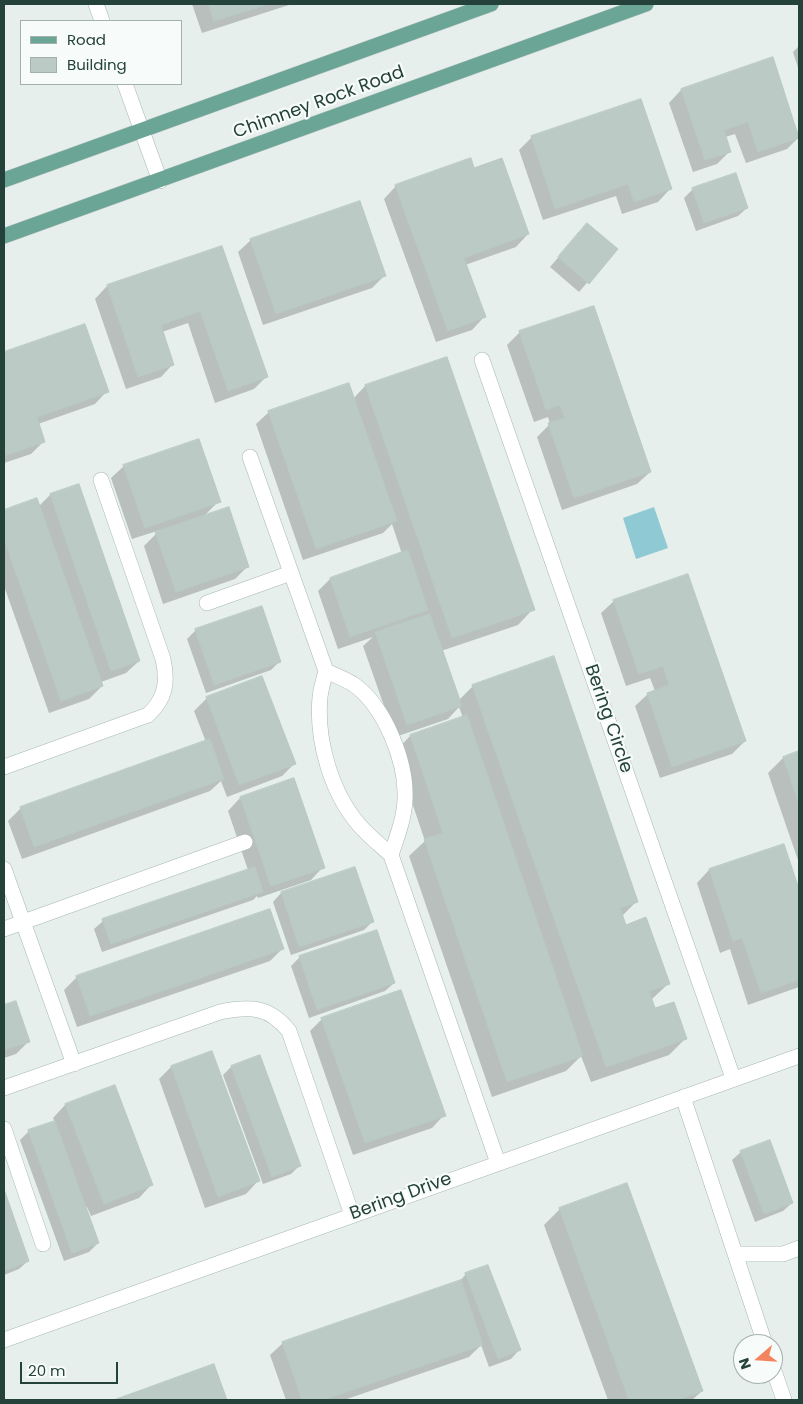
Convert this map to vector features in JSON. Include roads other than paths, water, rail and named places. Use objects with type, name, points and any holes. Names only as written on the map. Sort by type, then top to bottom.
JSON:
[{"type":"main road","name":"Chimney Rock Road","points":[[4,180],[491,4]]},
{"type":"main road","name":"Chimney Rock Road","points":[[4,236],[646,4]]},
{"type":"street","points":[[96,4],[102,20]]},
{"type":"street","points":[[125,85],[160,181]]},
{"type":"street","name":"Bering Circle","points":[[482,360],[733,1078]]},
{"type":"street","points":[[250,456],[326,671],[320,696],[320,730],[326,759],[341,799],[359,825],[390,855],[498,1163]]},
{"type":"street","points":[[4,767],[148,714],[157,706],[164,692],[167,677],[163,659],[101,480]]},
{"type":"street","points":[[207,603],[291,573]]},
{"type":"street","points":[[326,671],[354,685],[371,703],[389,728],[401,762],[405,798],[401,825],[390,855]]},
{"type":"street","points":[[4,929],[244,842]]},
{"type":"street","points":[[4,869],[74,1064]]},
{"type":"street","points":[[4,1088],[220,1012],[242,1008],[263,1011],[278,1017],[289,1031],[352,1215]]},
{"type":"street","name":"Bering Drive","points":[[4,1340],[799,1056]]},
{"type":"street","points":[[682,1097],[762,1334]]},
{"type":"street","points":[[4,1129],[43,1244]]},
{"type":"street","points":[[735,1254],[783,1254],[799,1248]]},
{"type":"street","points":[[778,1384],[784,1400]]},
{"type":"water","points":[[654,507],[668,548],[636,559],[623,518]]}]
